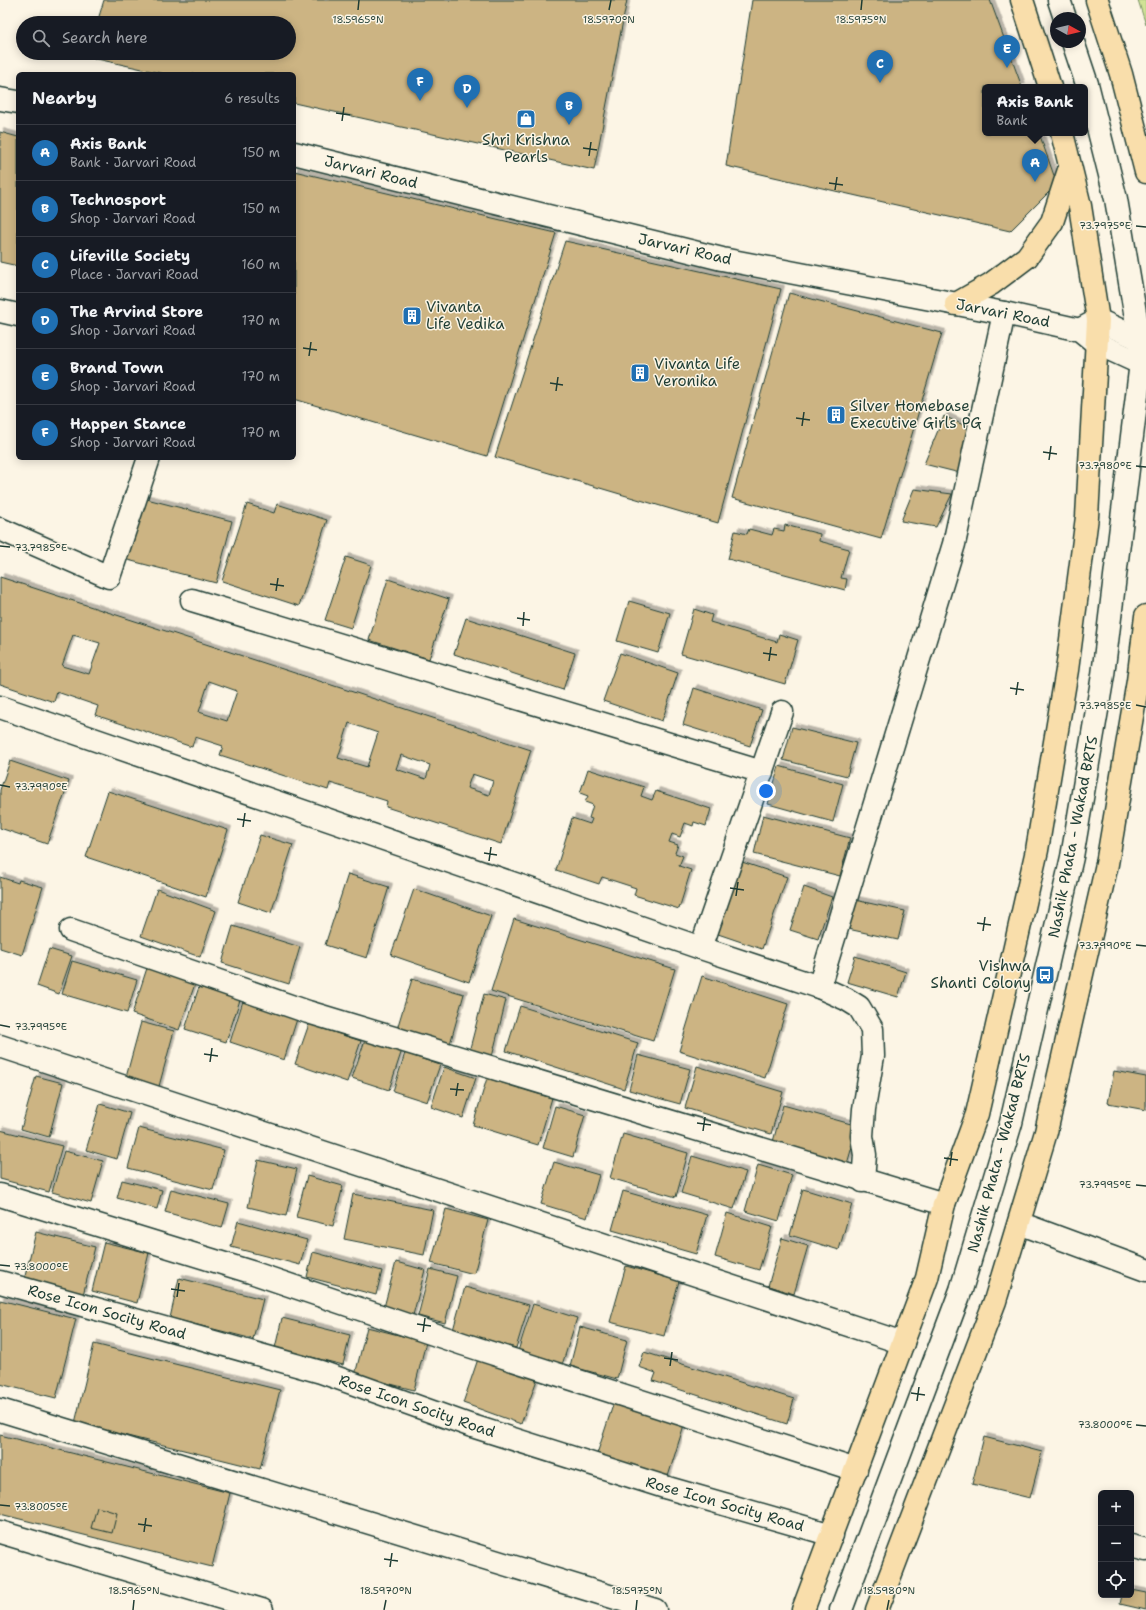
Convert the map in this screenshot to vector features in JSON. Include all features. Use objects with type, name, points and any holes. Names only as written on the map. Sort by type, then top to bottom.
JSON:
[{"type":"main road","points":[[1022,0],[1049,84]]},
{"type":"main road","points":[[1097,0],[1121,74],[1146,172]]},
{"type":"main road","points":[[803,1610],[927,1278],[944,1204],[977,1114],[1037,850],[1067,670],[1087,517],[1091,331],[1080,206],[1063,136]]},
{"type":"main road","points":[[956,304],[990,284],[1027,257],[1052,222],[1070,167]]},
{"type":"main road","points":[[877,1610],[995,1301],[1046,1132],[1107,864],[1138,681],[1146,616]]},
{"type":"street","points":[[1059,0],[1063,12]]},
{"type":"street","name":"Nashik Phata - Wakad BRTS","points":[[1075,48],[1086,84]]},
{"type":"street","name":"Nashik Phata - Wakad BRTS","points":[[841,1610],[961,1290],[1013,1115],[1076,834],[1103,675],[1143,365],[1143,340],[1116,199],[1088,92]]},
{"type":"street","points":[[0,99],[16,102]]},
{"type":"street","name":"Jarvari Road","points":[[296,153],[722,259],[1143,340]]},
{"type":"street","points":[[0,311],[16,315]]},
{"type":"street","points":[[819,987],[954,544],[1004,313]]},
{"type":"street","name":"Jarvari Road","points":[[1091,331],[1143,365]]},
{"type":"street","points":[[0,529],[109,577],[149,460]]},
{"type":"street","points":[[192,600],[762,772]]},
{"type":"street","points":[[0,707],[701,948],[819,987],[846,999],[859,1007],[872,1029],[873,1056],[864,1109],[862,1136],[865,1155],[862,1181]]},
{"type":"street","points":[[701,948],[782,712]]},
{"type":"street","points":[[71,930],[308,1012],[862,1181],[944,1204]]},
{"type":"street","points":[[0,1046],[903,1343]]},
{"type":"street","points":[[0,1195],[251,1272],[464,1344],[856,1470]]},
{"type":"street","points":[[1019,1223],[1146,1270]]},
{"type":"street","name":"Rose Icon Socity Road","points":[[0,1282],[321,1372],[469,1425],[668,1488],[832,1535]]},
{"type":"street","points":[[0,1410],[655,1610]]},
{"type":"street","points":[[0,1532],[262,1610]]},
{"type":"street","points":[[1134,1547],[1146,1550]]},
{"type":"green space","points":[[1138,0],[1146,0],[1146,25]]},
{"type":"building","points":[[104,0],[627,0],[594,170],[296,103],[296,72],[156,72],[102,60],[296,60],[296,16],[99,16]]},
{"type":"building","points":[[752,0],[990,0],[1021,84],[982,84],[982,136],[1040,136],[1057,184],[1010,231],[726,166]]},
{"type":"building","points":[[0,132],[16,136],[16,266],[0,262]]},
{"type":"building","name":"Vivanta Life Vedika","points":[[296,171],[556,233],[487,456],[296,400]]},
{"type":"building","name":"Vivanta Life Veronika","points":[[565,241],[781,289],[718,523],[495,457]]},
{"type":"building","name":"Silver Homebase Executive Girls PG","points":[[789,293],[942,333],[881,539],[732,498]]},
{"type":"building","points":[[944,416],[972,429],[960,473],[924,464]]},
{"type":"building","points":[[914,489],[952,494],[936,527],[901,521]]},
{"type":"building","points":[[139,497],[232,521],[216,583],[124,559]]},
{"type":"building","points":[[247,504],[274,513],[277,504],[327,520],[299,606],[222,581]]},
{"type":"building","points":[[785,525],[820,534],[819,541],[849,549],[841,578],[847,579],[845,590],[728,559],[735,531],[747,534],[749,529],[772,535],[774,529],[784,531]]},
{"type":"building","points":[[346,557],[371,565],[351,628],[325,620]]},
{"type":"building","points":[[0,577],[531,750],[501,844],[386,807],[387,801],[330,783],[328,790],[220,755],[223,746],[195,737],[192,747],[95,715],[98,706],[57,692],[54,702],[0,684]],"holes":[[[73,635],[100,643],[89,674],[62,666]],[[209,681],[237,691],[227,721],[199,712]],[[349,723],[378,733],[367,767],[338,758]],[[401,755],[430,765],[426,779],[396,769]],[[472,774],[493,781],[489,795],[467,788]]]},
{"type":"building","points":[[388,579],[449,599],[429,659],[369,640]]},
{"type":"building","points":[[629,601],[670,613],[658,653],[617,641]]},
{"type":"building","points":[[694,609],[712,615],[710,622],[777,642],[779,634],[798,640],[785,684],[681,654]]},
{"type":"building","points":[[466,618],[575,653],[563,690],[454,654]]},
{"type":"building","points":[[620,653],[678,673],[662,721],[603,701]]},
{"type":"building","points":[[694,688],[762,710],[750,746],[683,725]]},
{"type":"building","points":[[792,727],[856,743],[847,776],[783,760]]},
{"type":"building","points":[[10,761],[69,781],[47,844],[0,828],[0,790]]},
{"type":"building","points":[[779,766],[843,784],[833,822],[768,804]]},
{"type":"building","points":[[588,769],[644,787],[641,796],[652,800],[656,791],[711,809],[706,826],[694,822],[693,826],[685,823],[680,837],[672,834],[669,842],[678,845],[675,853],[683,856],[679,866],[691,870],[679,909],[634,895],[636,888],[602,877],[599,884],[556,870],[572,818],[590,824],[592,819],[589,818],[593,805],[585,802],[588,796],[580,793]]},
{"type":"building","points":[[108,791],[228,830],[206,897],[86,857]]},
{"type":"building","points":[[763,815],[850,838],[840,876],[754,854]]},
{"type":"building","points":[[260,835],[293,845],[271,913],[238,902]]},
{"type":"building","points":[[742,862],[787,877],[762,949],[718,934]]},
{"type":"building","points":[[348,874],[389,887],[367,958],[325,945]]},
{"type":"building","points":[[0,877],[18,883],[19,880],[43,887],[22,955],[0,948]]},
{"type":"building","points":[[804,887],[832,897],[818,939],[790,930]]},
{"type":"building","points":[[157,889],[216,911],[200,957],[141,936]]},
{"type":"building","points":[[414,889],[491,916],[469,982],[391,955]]},
{"type":"building","points":[[855,900],[905,911],[898,940],[848,929]]},
{"type":"building","points":[[514,919],[675,969],[653,1041],[491,991]]},
{"type":"building","points":[[233,926],[300,947],[289,984],[222,963]]},
{"type":"building","points":[[49,949],[72,956],[59,994],[37,986]]},
{"type":"building","points":[[855,956],[906,972],[898,997],[847,982]]},
{"type":"building","points":[[72,961],[137,980],[127,1013],[62,994]]},
{"type":"building","points":[[147,968],[195,984],[179,1030],[132,1014]]},
{"type":"building","points":[[702,976],[788,1004],[765,1078],[679,1051]]},
{"type":"building","points":[[412,979],[464,994],[450,1044],[397,1029]]},
{"type":"building","points":[[199,987],[240,1000],[226,1042],[185,1029]]},
{"type":"building","points":[[484,994],[506,1000],[492,1057],[469,1052]]},
{"type":"building","points":[[243,1001],[297,1019],[284,1060],[230,1042]]},
{"type":"building","points":[[520,1006],[638,1043],[624,1089],[506,1051]]},
{"type":"building","points":[[141,1022],[174,1031],[158,1090],[125,1081]]},
{"type":"building","points":[[309,1024],[361,1041],[347,1082],[295,1064]]},
{"type":"building","points":[[366,1037],[402,1050],[389,1090],[352,1078]]},
{"type":"building","points":[[405,1053],[440,1065],[427,1102],[393,1091]]},
{"type":"building","points":[[638,1055],[690,1069],[680,1104],[629,1090]]},
{"type":"building","points":[[697,1066],[783,1092],[771,1134],[685,1108]]},
{"type":"building","points":[[444,1067],[476,1078],[463,1118],[431,1107]]},
{"type":"building","points":[[1114,1071],[1146,1077],[1146,1110],[1108,1103]]},
{"type":"building","points":[[36,1076],[63,1083],[49,1137],[21,1129]]},
{"type":"building","points":[[487,1078],[552,1098],[538,1145],[473,1125]]},
{"type":"building","points":[[100,1104],[130,1113],[117,1159],[86,1150]]},
{"type":"building","points":[[783,1105],[858,1126],[845,1171],[771,1149]]},
{"type":"building","points":[[555,1106],[585,1115],[573,1157],[543,1148]]},
{"type":"building","points":[[139,1128],[224,1150],[213,1190],[128,1168]]},
{"type":"building","points":[[0,1130],[62,1146],[49,1192],[0,1179]]},
{"type":"building","points":[[623,1134],[688,1153],[676,1197],[610,1178]]},
{"type":"building","points":[[64,1151],[103,1161],[91,1203],[52,1192]]},
{"type":"building","points":[[692,1156],[746,1172],[734,1209],[681,1193]]},
{"type":"building","points":[[258,1160],[297,1169],[286,1216],[248,1207]]},
{"type":"building","points":[[554,1162],[599,1175],[587,1218],[541,1204]]},
{"type":"building","points":[[758,1165],[792,1175],[779,1221],[745,1211]]},
{"type":"building","points":[[307,1176],[343,1186],[333,1226],[296,1217]]},
{"type":"building","points":[[122,1180],[162,1190],[157,1209],[117,1198]]},
{"type":"building","points":[[171,1189],[229,1204],[222,1228],[165,1212]]},
{"type":"building","points":[[803,1189],[852,1204],[839,1250],[790,1235]]},
{"type":"building","points":[[623,1191],[707,1215],[696,1254],[612,1230]]},
{"type":"building","points":[[353,1194],[433,1210],[424,1255],[344,1239]]},
{"type":"building","points":[[446,1209],[488,1220],[474,1274],[431,1263]]},
{"type":"building","points":[[727,1213],[772,1227],[759,1270],[715,1257]]},
{"type":"building","points":[[238,1221],[307,1240],[300,1265],[231,1247]]},
{"type":"building","points":[[36,1232],[95,1247],[83,1295],[24,1280]]},
{"type":"building","points":[[782,1238],[808,1246],[794,1294],[768,1286]]},
{"type":"building","points":[[104,1242],[149,1253],[137,1303],[92,1291]]},
{"type":"building","points":[[313,1252],[382,1271],[376,1295],[307,1277]]},
{"type":"building","points":[[396,1262],[425,1270],[412,1319],[383,1311]]},
{"type":"building","points":[[626,1266],[679,1281],[664,1336],[610,1322]]},
{"type":"building","points":[[430,1269],[457,1276],[445,1323],[418,1316]]},
{"type":"building","points":[[179,1278],[263,1299],[253,1339],[170,1318]]},
{"type":"building","points":[[465,1287],[529,1305],[516,1348],[453,1330]]},
{"type":"building","points":[[0,1300],[76,1319],[56,1398],[0,1384]]},
{"type":"building","points":[[533,1304],[577,1318],[562,1365],[518,1351]]},
{"type":"building","points":[[282,1318],[350,1335],[343,1365],[275,1348]]},
{"type":"building","points":[[367,1327],[426,1342],[414,1390],[355,1375]]},
{"type":"building","points":[[580,1327],[627,1340],[617,1379],[570,1366]]},
{"type":"building","points":[[94,1344],[280,1390],[260,1469],[75,1423]]},
{"type":"building","points":[[644,1352],[794,1399],[787,1424],[653,1381],[656,1373],[639,1367]]},
{"type":"building","points":[[479,1356],[538,1377],[521,1424],[463,1403]]},
{"type":"building","points":[[614,1402],[684,1425],[666,1483],[595,1460]]},
{"type":"building","points":[[0,1435],[230,1493],[212,1567],[0,1514]]},
{"type":"building","points":[[984,1437],[1042,1452],[1030,1498],[972,1484]]},
{"type":"building","points":[[97,1507],[117,1513],[112,1533],[91,1528]]},
{"type":"building","points":[[1134,1591],[1146,1593],[1146,1610],[1120,1604],[1121,1598],[1134,1598]]},
{"type":"place","name":"Brand Town","points":[[1007,68]]},
{"type":"place","name":"Lifeville Society","points":[[880,83]]},
{"type":"place","name":"Happen Stance","points":[[420,101]]},
{"type":"place","name":"The Arvind Store","points":[[467,108]]},
{"type":"place","name":"Shri Krishna Pearls","points":[[526,119]]},
{"type":"place","name":"Technosport","points":[[569,125]]},
{"type":"place","name":"Axis Bank","points":[[1035,182]]},
{"type":"place","name":"Vivanta Life Vedika","points":[[412,316]]},
{"type":"place","name":"Vivanta Life Veronika","points":[[640,373]]},
{"type":"place","name":"Silver Homebase Executive Girls PG","points":[[836,415]]},
{"type":"place","name":"Vishwa Shanti Colony","points":[[1045,975]]}]
